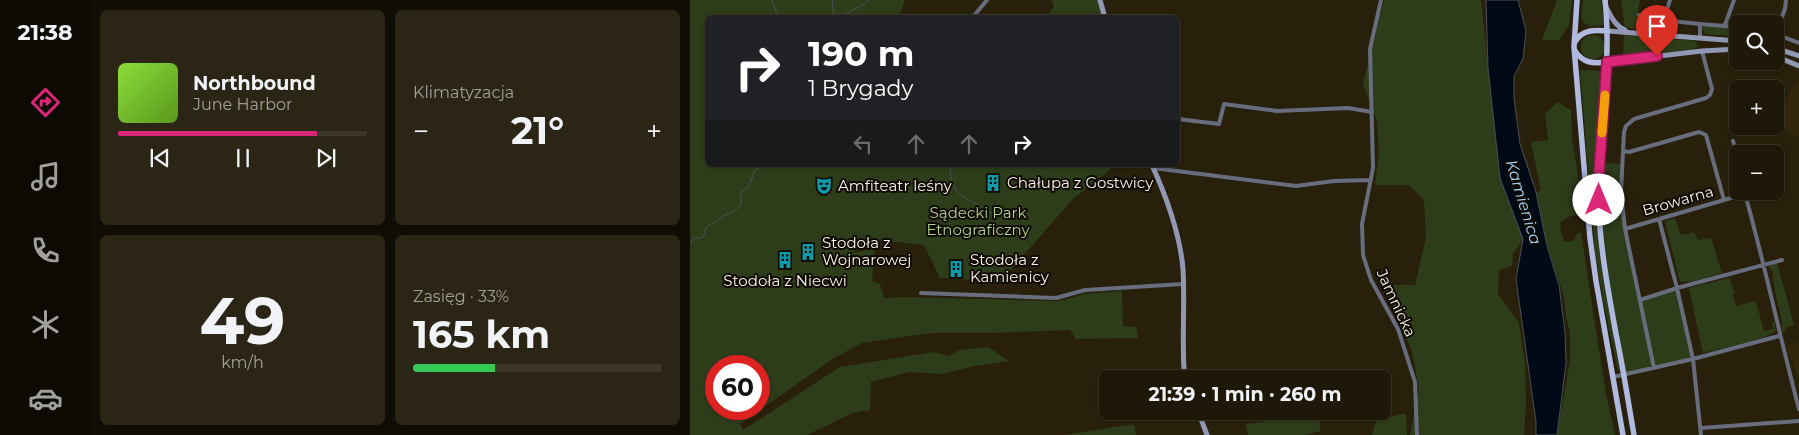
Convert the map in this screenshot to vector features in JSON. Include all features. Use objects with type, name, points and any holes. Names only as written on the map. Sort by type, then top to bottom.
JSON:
[{"type":"main road","points":[[1577,0],[1574,47],[1590,238],[1624,435]]},
{"type":"main road","points":[[1605,0],[1608,31],[1599,194],[1605,271],[1634,435]]},
{"type":"main road","points":[[1607,62],[1586,62],[1578,55],[1574,47],[1582,34],[1593,31],[1608,31]]},
{"type":"street","points":[[974,15],[987,0]]},
{"type":"street","points":[[1100,0],[1105,15]]},
{"type":"street","name":"Jamnicka","points":[[1381,0],[1370,49],[1373,168],[1362,224],[1363,255],[1371,280],[1398,329],[1415,382],[1417,435]]},
{"type":"street","points":[[1664,20],[1670,0]]},
{"type":"street","points":[[1725,25],[1734,0]]},
{"type":"street","points":[[1783,15],[1786,0]]},
{"type":"street","points":[[1606,7],[1612,20],[1620,28],[1630,32]]},
{"type":"street","points":[[1639,15],[1653,19],[1729,26]]},
{"type":"street","points":[[1700,24],[1702,51]]},
{"type":"street","points":[[1608,31],[1729,40]]},
{"type":"street","points":[[1784,37],[1799,43]]},
{"type":"street","points":[[1607,62],[1729,50]]},
{"type":"street","name":"Browarna","points":[[1624,151],[1629,152],[1700,132],[1704,133],[1724,200],[1625,229],[1621,192],[1624,132],[1626,126],[1634,119],[1706,98],[1710,95],[1712,89],[1702,51]]},
{"type":"street","points":[[1784,51],[1799,56]]},
{"type":"street","points":[[1784,60],[1799,66]]},
{"type":"street","points":[[1180,119],[1219,124],[1224,104],[1277,111],[1348,108],[1372,112]]},
{"type":"street","points":[[1733,141],[1734,145]]},
{"type":"street","points":[[1184,370],[1183,284],[1180,246],[1175,226],[1152,167],[1296,186],[1334,181],[1371,180]]},
{"type":"street","points":[[1724,200],[1729,198]]},
{"type":"street","points":[[1748,200],[1762,255],[1779,336],[1799,409]]},
{"type":"street","points":[[1660,219],[1693,359],[1701,435]]},
{"type":"street","points":[[1625,229],[1654,368]]},
{"type":"street","points":[[1640,300],[1677,288],[1782,260]]},
{"type":"street","points":[[922,293],[1056,298],[1085,290],[1183,284]]},
{"type":"street","points":[[1613,377],[1693,359],[1779,336]]},
{"type":"street","points":[[1201,420],[1207,435]]},
{"type":"street","points":[[1701,428],[1799,422]]},
{"type":"shaded area","points":[[1799,78],[1799,138],[1784,128],[1784,102]]},
{"type":"shaded area","points":[[1799,342],[1799,381],[1786,345]]},
{"type":"green space","name":"Sądecki Park Etnograficzny","points":[[690,0],[905,0],[900,15],[705,15],[705,167],[1112,167],[1073,199],[1000,282],[940,278],[924,245],[879,240],[847,254],[870,249],[875,244],[872,281],[880,284],[884,298],[1056,301],[1083,294],[1122,291],[1123,326],[1136,327],[1138,338],[1076,339],[1070,330],[931,333],[862,343],[834,358],[770,403],[770,355],[705,355],[705,420],[746,420],[740,424],[743,430],[758,420],[770,420],[770,412],[840,367],[933,352],[948,356],[960,350],[988,347],[1009,361],[975,366],[942,374],[909,372],[871,382],[870,410],[852,413],[807,435],[690,435]]},
{"type":"green space","points":[[1052,0],[1098,0],[1101,15],[1047,15],[1054,7]]},
{"type":"green space","points":[[1384,0],[1481,0],[1500,178],[1523,239],[1513,254],[1512,266],[1499,270],[1498,294],[1519,323],[1525,363],[1526,403],[1524,435],[1410,435],[1419,389],[1412,351],[1382,285],[1415,285],[1426,237],[1424,200],[1409,185],[1375,185],[1379,153],[1377,121],[1363,84]]},
{"type":"green space","points":[[1557,0],[1572,0],[1569,25],[1559,40],[1542,40]]},
{"type":"green space","points":[[1583,0],[1601,0],[1604,25],[1590,26],[1583,22],[1581,17]]},
{"type":"green space","points":[[1621,0],[1640,0],[1637,17],[1648,23],[1642,30],[1625,27]]},
{"type":"green space","points":[[1706,26],[1729,28],[1729,36],[1705,34],[1702,28]]},
{"type":"green space","points":[[1593,35],[1602,38],[1605,47],[1602,56],[1593,59],[1584,56],[1581,47],[1584,38]]},
{"type":"green space","points":[[1624,35],[1695,41],[1698,46],[1694,49],[1623,57]]},
{"type":"green space","points":[[1580,70],[1602,71],[1595,187],[1601,257],[1620,370],[1618,371],[1595,253]]},
{"type":"green space","points":[[1557,102],[1571,110],[1572,139],[1582,201],[1581,214],[1568,217],[1560,222],[1561,234],[1565,242],[1573,241],[1578,233],[1581,233],[1605,388],[1615,435],[1557,435],[1570,361],[1570,332],[1564,296],[1547,246],[1536,192],[1541,191],[1531,142],[1548,140],[1545,114]]},
{"type":"green space","points":[[1600,163],[1623,164],[1621,192],[1640,300],[1677,288],[1693,359],[1623,375],[1602,246]]},
{"type":"green space","points":[[1675,218],[1681,235],[1694,232],[1698,240],[1711,238],[1722,273],[1695,281],[1680,282],[1665,221]]},
{"type":"green space","points":[[1777,262],[1794,325],[1785,328],[1786,332],[1783,332],[1781,328],[1783,326],[1772,270],[1768,266]]},
{"type":"green space","points":[[1729,278],[1735,293],[1733,294],[1736,306],[1756,301],[1764,331],[1773,329],[1772,322],[1774,322],[1776,330],[1753,341],[1703,353],[1689,288]]},
{"type":"green space","points":[[1406,414],[1407,435],[1372,435],[1376,421],[1391,420],[1391,417]]},
{"type":"green space","points":[[1273,420],[1320,420],[1320,431],[1305,435],[1248,435],[1246,424]]},
{"type":"green space","points":[[1134,424],[1136,435],[1064,435]]},
{"type":"water","name":"Kamienica","points":[[1486,0],[1518,0],[1526,31],[1523,59],[1514,76],[1514,98],[1520,144],[1536,192],[1547,246],[1559,285],[1565,332],[1566,363],[1557,435],[1536,435],[1536,422],[1516,279],[1523,239],[1500,178],[1488,68]]},
{"type":"waterway","points":[[772,0],[777,15]]},
{"type":"waterway","points":[[832,0],[834,15]]},
{"type":"waterway","points":[[844,15],[869,0]]},
{"type":"waterway","points":[[703,237],[707,226],[724,215],[733,212],[741,205],[741,192],[748,188],[755,170],[761,167]]},
{"type":"waterway","points":[[950,167],[956,190],[986,211],[996,214]]},
{"type":"waterway","points":[[690,243],[694,238],[702,238]]},
{"type":"slow traffic","points":[[1602,133],[1605,95]]},
{"type":"place","name":"Chałupa z Gostwicy","points":[[993,183]]},
{"type":"place","name":"Amfiteatr leśny","points":[[824,186]]},
{"type":"place","name":"Stodoła z Wojnarowej","points":[[808,252]]},
{"type":"place","name":"Stodoła z Niecwi","points":[[785,260]]},
{"type":"place","name":"Stodoła z Kamienicy","points":[[956,269]]},
{"type":"route","points":[[1599,200],[1598,186],[1607,62],[1657,56]]}]
